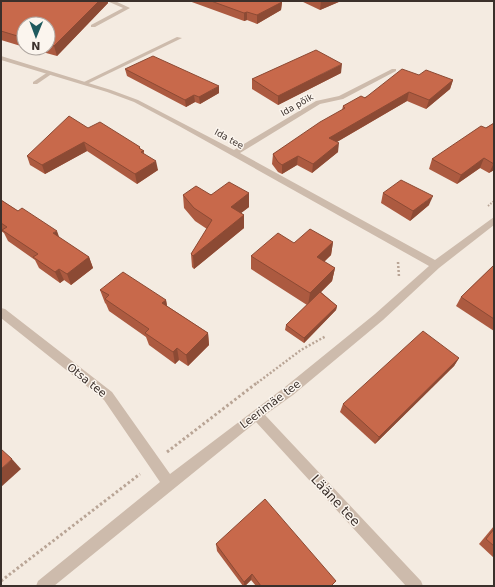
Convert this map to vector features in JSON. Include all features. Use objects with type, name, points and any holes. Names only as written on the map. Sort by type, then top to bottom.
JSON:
[{"type":"street","points":[[93,26],[127,8],[110,1]]},
{"type":"street","points":[[85,83],[179,38]]},
{"type":"street","name":"Ida tee","points":[[1,58],[85,83],[136,101],[182,124],[436,265]]},
{"type":"street","name":"Ida põik","points":[[234,153],[318,102],[341,98],[394,70]]},
{"type":"street","points":[[34,83],[50,73]]},
{"type":"street","name":"Leerimäe tee","points":[[44,586],[169,483],[256,414],[289,391],[379,317],[436,265],[493,221]]},
{"type":"street","name":"Otsa tee","points":[[1,312],[108,396],[169,483]]},
{"type":"street","name":"Lääne tee","points":[[256,414],[416,586]]},
{"type":"path","points":[[482,211],[494,202]]},
{"type":"path","points":[[399,279],[398,260],[410,250]]},
{"type":"path","points":[[1,581],[301,350],[333,333]]},
{"type":"building","points":[[1,1],[99,1],[56,44],[56,16],[16,16],[16,36],[1,31]]},
{"type":"building","points":[[211,1],[282,2],[257,15],[247,12],[244,13]]},
{"type":"building","points":[[316,50],[342,64],[278,96],[252,79]]},
{"type":"building","points":[[153,56],[219,86],[199,97],[194,95],[185,100],[125,69]]},
{"type":"building","points":[[402,69],[419,75],[426,70],[453,80],[429,100],[409,92],[329,138],[339,143],[313,164],[298,156],[282,165],[278,162],[273,154],[320,122],[345,108],[343,106],[361,96],[365,98]]},
{"type":"building","points":[[69,116],[88,128],[100,122],[140,147],[139,148],[144,151],[141,152],[156,161],[135,174],[84,142],[42,165],[27,156]]},
{"type":"building","points":[[494,123],[494,164],[484,158],[461,175],[432,159],[481,126],[486,128]]},
{"type":"building","points":[[401,180],[433,196],[413,211],[383,193]]},
{"type":"building","points":[[229,182],[249,193],[231,207],[244,215],[193,256],[191,254],[212,220],[194,208],[183,195],[196,186],[211,195]]},
{"type":"building","points":[[1,200],[18,211],[22,208],[57,231],[53,233],[89,257],[67,274],[59,269],[55,272],[33,257],[38,254],[2,230],[7,227],[1,223]]},
{"type":"building","points":[[310,229],[333,242],[317,257],[335,268],[310,293],[251,256],[278,233],[294,243]]},
{"type":"building","points":[[494,265],[494,319],[461,297]]},
{"type":"building","points":[[123,272],[166,300],[162,303],[208,333],[186,355],[177,348],[173,352],[145,333],[149,329],[105,299],[109,295],[100,290]]},
{"type":"building","points":[[320,292],[337,306],[304,338],[286,325]]},
{"type":"building","points":[[423,331],[459,358],[379,437],[343,404]]},
{"type":"building","points":[[1,449],[12,459],[1,469]]},
{"type":"building","points":[[265,499],[336,581],[331,586],[261,586],[252,574],[244,582],[216,544]]},
{"type":"building","points":[[494,529],[494,546],[486,539]]}]
